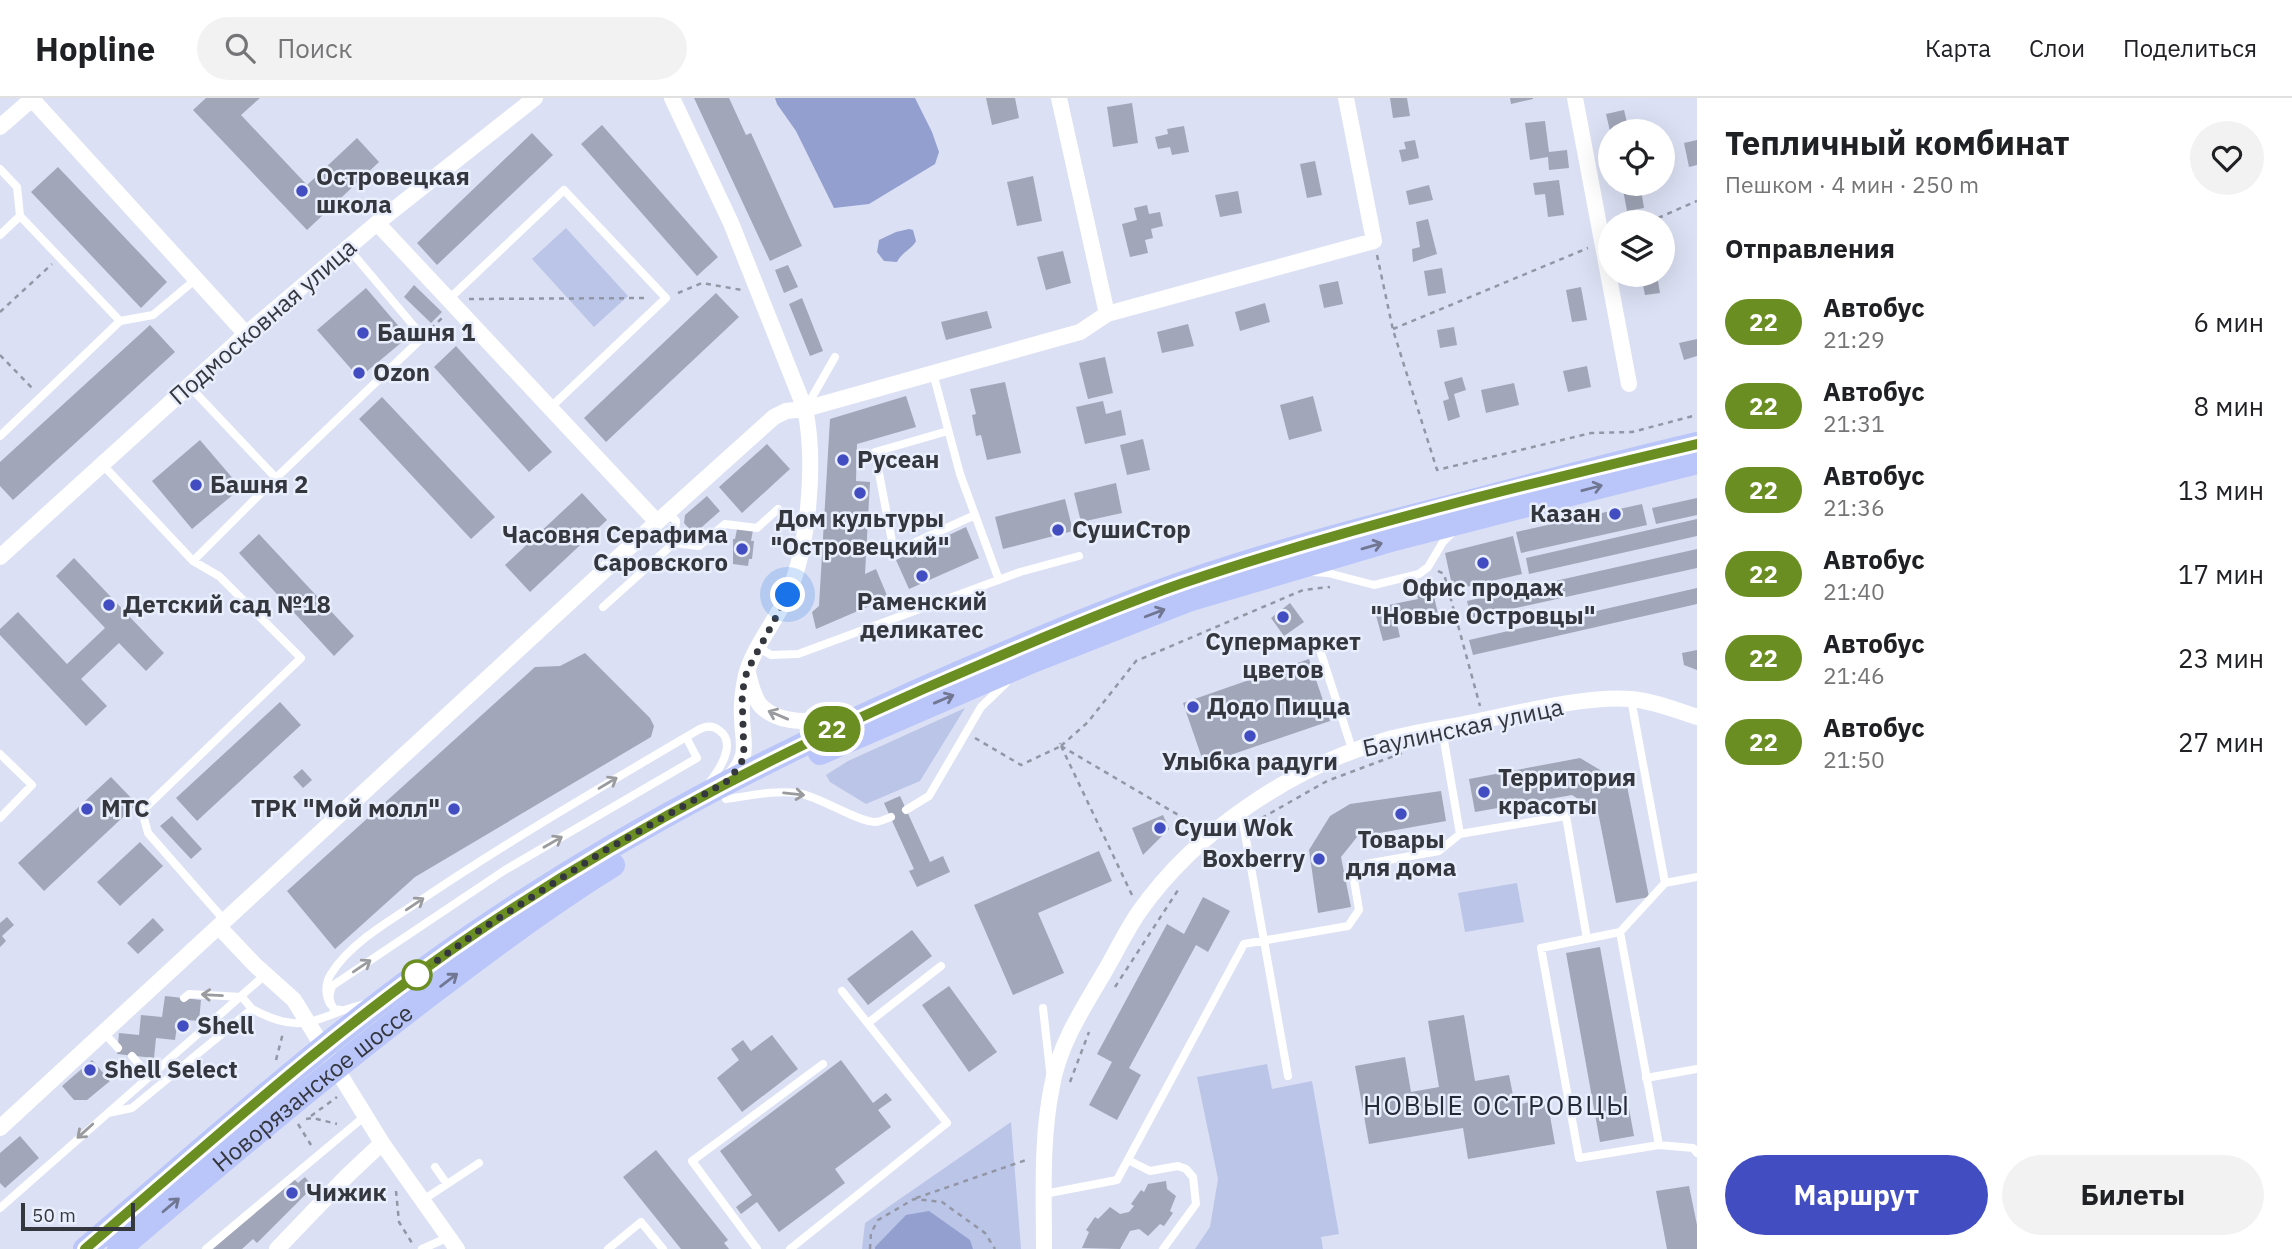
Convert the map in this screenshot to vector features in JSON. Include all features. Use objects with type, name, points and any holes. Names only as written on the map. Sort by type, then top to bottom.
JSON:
[{"type":"main road","points":[[726,790],[869,711],[1087,618],[1185,582],[1390,522],[1697,444]]},
{"type":"main road","points":[[726,790],[804,760],[1030,662],[1188,600],[1285,570],[1467,520],[1697,462]]},
{"type":"main road","name":"Новорязанское шоссе","points":[[119,1249],[330,1057],[381,1000],[480,930],[604,851],[687,804],[726,790]]},
{"type":"main road","name":"Новорязанское шоссе","points":[[85,1249],[330,1057],[726,790]]},
{"type":"street","name":"Подмосковная улица","points":[[0,557],[246,334],[377,223],[535,98]]},
{"type":"street","points":[[673,98],[731,223],[805,408],[811,439],[808,503],[797,572],[788,595],[747,671],[742,693],[744,757],[726,790]]},
{"type":"street","points":[[1059,98],[1107,314]]},
{"type":"street","points":[[0,1128],[662,517],[774,417],[786,411],[1080,332],[1107,314],[1374,241],[1346,98]]},
{"type":"street","points":[[1574,98],[1598,222]]},
{"type":"street","points":[[0,127],[32,99],[246,334]]},
{"type":"street","points":[[377,223],[550,408],[662,517]]},
{"type":"street","points":[[1610,287],[1629,384]]},
{"type":"street","points":[[747,671],[758,701],[777,716],[810,721],[869,711]]},
{"type":"street","name":"Баулинская улица","points":[[1044,1249],[1044,1161],[1071,1029],[1139,912],[1207,838],[1269,792],[1314,768],[1387,740],[1589,701],[1631,699],[1697,717]]},
{"type":"street","points":[[222,924],[266,974],[294,1000],[382,1143],[453,1243]]},
{"type":"street","points":[[277,1249],[382,1143]]},
{"type":"lane","points":[[0,169],[16,187],[19,216],[120,321]]},
{"type":"lane","points":[[449,299],[564,190],[666,298],[550,408]]},
{"type":"lane","points":[[0,235],[19,216]]},
{"type":"lane","points":[[194,561],[423,337],[348,248]]},
{"type":"lane","points":[[0,436],[120,321],[153,315],[196,279]]},
{"type":"lane","points":[[805,408],[835,356]]},
{"type":"lane","points":[[933,373],[960,474],[999,580]]},
{"type":"lane","points":[[190,387],[276,478]]},
{"type":"lane","points":[[948,431],[875,452],[894,552],[975,515]]},
{"type":"lane","points":[[102,464],[194,561],[219,576],[301,658],[142,811],[148,833],[222,924]]},
{"type":"lane","points":[[674,543],[699,546],[725,524],[757,528],[778,509]]},
{"type":"lane","points":[[603,607],[674,543],[676,522],[662,517]]},
{"type":"lane","points":[[1285,570],[1328,573],[1374,585],[1419,574],[1429,567],[1444,542],[1467,520]]},
{"type":"lane","points":[[759,648],[771,655],[798,654],[999,580],[1079,556]]},
{"type":"lane","points":[[1319,647],[1353,752]]},
{"type":"lane","points":[[906,810],[920,803],[936,787],[981,707],[1030,662]]},
{"type":"lane","points":[[1631,699],[1665,883]]},
{"type":"lane","points":[[341,1010],[334,1009],[326,990],[331,973],[373,932],[504,845],[685,737],[703,727],[714,727],[723,734],[727,745],[725,757],[705,789],[687,804]]},
{"type":"lane","points":[[1442,729],[1460,834]]},
{"type":"lane","points":[[330,1003],[332,986],[505,870],[697,758],[685,737]]},
{"type":"lane","points":[[0,754],[32,785],[0,818]]},
{"type":"lane","points":[[726,790],[800,794],[819,799],[867,821],[877,822],[891,817]]},
{"type":"lane","points":[[1241,811],[1288,1076]]},
{"type":"lane","points":[[1044,1194],[1117,1181],[1244,944],[1348,926],[1359,910],[1354,880],[1366,864],[1439,851],[1460,834],[1566,816],[1587,939]]},
{"type":"lane","points":[[1697,877],[1665,883],[1620,932],[1541,947],[1579,1158],[1659,1145],[1693,1148],[1697,1153]]},
{"type":"lane","points":[[1620,932],[1659,1145]]},
{"type":"lane","points":[[867,1023],[941,966]]},
{"type":"lane","points":[[0,1208],[266,974]]},
{"type":"lane","points":[[790,1249],[947,1123],[842,991]]},
{"type":"lane","points":[[184,998],[189,994],[242,997],[253,1009],[285,1024],[308,1023],[341,1010],[381,1000]]},
{"type":"lane","points":[[1043,1008],[1060,1085]]},
{"type":"lane","points":[[105,1113],[132,1108],[253,1009]]},
{"type":"lane","points":[[104,1033],[118,1048]]},
{"type":"lane","points":[[132,1056],[149,1076]]},
{"type":"lane","points":[[757,1249],[692,1161],[823,1064]]},
{"type":"lane","points":[[1646,1078],[1697,1069]]},
{"type":"lane","points":[[206,1249],[365,1116]]},
{"type":"lane","points":[[1128,1160],[1150,1171],[1178,1166],[1186,1169],[1193,1177],[1196,1204],[1163,1249]]},
{"type":"lane","points":[[423,1200],[479,1164]]},
{"type":"lane","points":[[435,1167],[447,1184]]},
{"type":"lane","points":[[608,1249],[641,1222],[663,1249]]},
{"type":"lane","points":[[422,1249],[453,1243]]},
{"type":"path","points":[[1675,210],[1697,201]]},
{"type":"path","points":[[1374,241],[1393,330],[1437,470],[1591,433],[1632,432],[1697,415]]},
{"type":"path","points":[[1393,330],[1598,245]]},
{"type":"path","points":[[0,312],[59,258]]},
{"type":"path","points":[[423,337],[447,313],[449,299],[666,298],[702,283],[759,293]]},
{"type":"path","points":[[0,355],[41,397]]},
{"type":"path","points":[[1429,567],[1444,574],[1484,720]]},
{"type":"path","points":[[965,733],[1021,765],[1061,745],[1088,722],[1136,661],[1303,590],[1363,583]]},
{"type":"path","points":[[1061,745],[1200,828],[1207,838]]},
{"type":"path","points":[[1061,745],[1139,912]]},
{"type":"path","points":[[1244,829],[1327,781],[1403,753]]},
{"type":"path","points":[[1110,995],[1185,880]]},
{"type":"path","points":[[1060,1085],[1090,1030]]},
{"type":"path","points":[[295,1119],[317,1155]]},
{"type":"path","points":[[870,1249],[871,1233],[878,1220],[914,1199],[1032,1158]]},
{"type":"path","points":[[914,1199],[942,1202],[985,1233],[995,1249]]},
{"type":"shaded area","points":[[775,98],[915,98],[939,152],[935,164],[869,204],[834,208],[796,131]]},
{"type":"shaded area","points":[[566,228],[628,296],[594,327],[532,259]]},
{"type":"shaded area","points":[[913,230],[916,241],[914,244],[897,262],[884,261],[877,252],[879,240]]},
{"type":"shaded area","points":[[965,708],[920,781],[866,804],[830,782],[826,775],[848,761]]},
{"type":"shaded area","points":[[1517,883],[1524,922],[1465,932],[1458,893]]},
{"type":"shaded area","points":[[1267,1064],[1272,1089],[1312,1081],[1339,1234],[1321,1237],[1323,1249],[1195,1249],[1210,1227],[1218,1179],[1197,1077]]},
{"type":"shaded area","points":[[1011,1122],[1021,1249],[862,1249],[865,1223]]},
{"type":"shaded area","points":[[929,1211],[970,1240],[973,1249],[875,1249],[906,1215]]},
{"type":"building","points":[[206,98],[260,98],[241,115],[307,185],[357,138],[379,162],[307,230],[193,110]]},
{"type":"building","points":[[694,98],[729,98],[746,135],[751,133],[802,246],[770,261]]},
{"type":"building","points":[[986,98],[1015,98],[1019,118],[992,125]]},
{"type":"building","points":[[1390,98],[1407,98],[1410,116],[1393,118]]},
{"type":"building","points":[[1510,98],[1533,98],[1533,99],[1511,104]]},
{"type":"building","points":[[1132,103],[1138,143],[1113,147],[1107,107]]},
{"type":"building","points":[[1624,110],[1626,119],[1607,119],[1606,114]]},
{"type":"building","points":[[1545,121],[1549,152],[1567,150],[1569,168],[1549,170],[1548,157],[1530,160],[1525,123]]},
{"type":"building","points":[[602,125],[718,257],[697,276],[581,144]]},
{"type":"building","points":[[1184,126],[1189,152],[1172,155],[1170,147],[1158,149],[1155,137],[1168,134],[1167,129]]},
{"type":"building","points":[[532,133],[553,155],[437,265],[417,243]]},
{"type":"building","points":[[1415,140],[1419,158],[1402,162],[1399,150],[1406,149],[1404,142]]},
{"type":"building","points":[[1697,140],[1697,165],[1689,167],[1684,143]]},
{"type":"building","points":[[1315,161],[1322,195],[1307,198],[1300,164]]},
{"type":"building","points":[[58,167],[167,282],[141,308],[31,192]]},
{"type":"building","points":[[1033,176],[1042,221],[1017,226],[1007,182]]},
{"type":"building","points":[[1559,180],[1564,215],[1548,217],[1545,194],[1535,195],[1533,183]]},
{"type":"building","points":[[1429,185],[1433,200],[1409,205],[1406,191]]},
{"type":"building","points":[[1238,191],[1242,213],[1220,217],[1215,195]]},
{"type":"building","points":[[1624,196],[1642,196],[1644,208],[1627,210]]},
{"type":"building","points":[[1147,205],[1149,214],[1160,212],[1163,226],[1151,229],[1153,238],[1145,240],[1148,253],[1130,257],[1122,224],[1137,220],[1134,208]]},
{"type":"building","points":[[1428,219],[1437,254],[1413,262],[1412,249],[1420,247],[1416,222]]},
{"type":"building","points":[[1063,251],[1071,283],[1046,290],[1037,257]]},
{"type":"building","points":[[788,265],[798,287],[784,293],[775,270]]},
{"type":"building","points":[[1442,268],[1446,293],[1428,296],[1424,271]]},
{"type":"building","points":[[1338,281],[1343,304],[1324,308],[1319,285]]},
{"type":"building","points":[[414,285],[442,312],[431,323],[404,297]]},
{"type":"building","points":[[1581,287],[1587,320],[1572,322],[1566,290]]},
{"type":"building","points":[[1643,287],[1659,287],[1660,293],[1645,295]]},
{"type":"building","name":"Башня 1","points":[[366,288],[408,337],[359,378],[317,330]]},
{"type":"building","points":[[716,293],[739,317],[606,442],[584,418]]},
{"type":"building","points":[[802,298],[823,351],[810,356],[789,304]]},
{"type":"building","points":[[1265,303],[1270,322],[1240,331],[1235,312]]},
{"type":"building","points":[[987,311],[992,328],[946,340],[941,322]]},
{"type":"building","points":[[1188,324],[1194,346],[1162,353],[1157,332]]},
{"type":"building","points":[[150,325],[175,352],[13,500],[0,486],[0,462]]},
{"type":"building","points":[[1454,327],[1457,345],[1440,348],[1437,330]]},
{"type":"building","points":[[1697,339],[1697,356],[1684,360],[1679,343]]},
{"type":"building","points":[[456,346],[552,452],[529,472],[434,367]]},
{"type":"building","points":[[1105,357],[1113,393],[1088,399],[1079,363]]},
{"type":"building","points":[[1587,366],[1591,387],[1568,392],[1563,371]]},
{"type":"building","points":[[1462,377],[1466,390],[1454,394],[1460,417],[1448,421],[1443,401],[1449,399],[1444,382]]},
{"type":"building","points":[[1005,382],[1021,453],[987,460],[981,435],[976,436],[972,415],[976,414],[970,389]]},
{"type":"building","points":[[1514,383],[1519,405],[1486,413],[1481,390]]},
{"type":"building","points":[[906,396],[916,427],[857,444],[856,481],[870,482],[865,574],[876,569],[888,598],[816,629],[812,612],[819,606],[830,419]]},
{"type":"building","points":[[1313,396],[1322,431],[1289,440],[1280,405]]},
{"type":"building","points":[[382,397],[495,517],[471,539],[359,419]]},
{"type":"building","points":[[1103,401],[1106,414],[1121,410],[1126,435],[1085,444],[1076,407]]},
{"type":"building","points":[[1143,439],[1150,470],[1127,475],[1120,445]]},
{"type":"building","name":"Башня 2","points":[[200,440],[241,488],[192,529],[152,481]]},
{"type":"building","points":[[767,444],[790,469],[742,513],[719,487]]},
{"type":"building","points":[[1116,483],[1122,513],[1081,522],[1074,493]]},
{"type":"building","points":[[582,493],[607,520],[530,592],[505,565]]},
{"type":"building","points":[[707,496],[720,511],[694,534],[684,523],[685,515]]},
{"type":"building","points":[[1697,498],[1697,515],[1656,524],[1652,508]]},
{"type":"building","points":[[1065,499],[1073,531],[1003,549],[995,517]]},
{"type":"building","points":[[1642,504],[1647,525],[1521,553],[1516,532]]},
{"type":"building","points":[[1697,519],[1697,536],[1529,574],[1526,558]]},
{"type":"building","points":[[966,527],[979,558],[909,589],[896,560]]},
{"type":"building","name":"Часовня Серафима Саровского","points":[[737,529],[753,530],[752,559],[749,559],[748,566],[733,564],[733,539]]},
{"type":"building","points":[[259,534],[354,636],[334,656],[239,553]]},
{"type":"building","name":"Офис продаж \"Новые Островцы\"","points":[[1513,536],[1522,574],[1453,590],[1445,553]]},
{"type":"building","points":[[1697,549],[1697,568],[1471,618],[1467,601]]},
{"type":"building","points":[[74,558],[164,653],[146,671],[119,643],[81,679],[107,706],[86,726],[0,635],[0,629],[18,612],[67,664],[105,628],[56,576]]},
{"type":"building","points":[[1432,588],[1439,618],[1423,622],[1421,613],[1396,619],[1400,637],[1383,641],[1374,608],[1418,599],[1416,592]]},
{"type":"building","points":[[1697,588],[1697,604],[1473,655],[1469,640]]},
{"type":"building","points":[[1290,603],[1304,622],[1284,636],[1271,618]]},
{"type":"building","points":[[1697,650],[1697,670],[1684,665],[1682,653]]},
{"type":"building","name":"ТРК \"Мой молл\"","points":[[585,653],[650,718],[654,726],[651,737],[415,877],[335,949],[287,891],[535,667],[560,666]]},
{"type":"building","points":[[1309,659],[1330,721],[1204,764],[1183,703]]},
{"type":"building","points":[[280,702],[301,725],[197,821],[176,798]]},
{"type":"building","points":[[1580,758],[1627,786],[1649,897],[1616,903],[1598,812],[1572,795],[1475,812],[1469,779]]},
{"type":"building","points":[[302,769],[312,780],[303,788],[293,777]]},
{"type":"building","points":[[111,777],[137,804],[44,891],[18,863]]},
{"type":"building","points":[[1441,791],[1446,821],[1357,837],[1341,857],[1351,907],[1318,913],[1309,850],[1330,816],[1350,804]]},
{"type":"building","points":[[900,796],[930,862],[943,856],[950,872],[917,887],[909,871],[914,869],[884,803]]},
{"type":"building","points":[[1163,815],[1169,829],[1143,855],[1132,828]]},
{"type":"building","points":[[172,816],[202,849],[191,859],[160,826]]},
{"type":"building","points":[[140,842],[163,866],[120,906],[97,882]]},
{"type":"building","points":[[1099,851],[1112,881],[1038,913],[1064,973],[1013,995],[974,905]]},
{"type":"building","points":[[1203,897],[1230,911],[1208,952],[1196,945],[1129,1068],[1141,1075],[1117,1120],[1089,1105],[1112,1062],[1097,1054],[1167,924],[1184,934]]},
{"type":"building","points":[[7,917],[14,925],[2,936],[6,941],[0,947],[0,923]]},
{"type":"building","points":[[153,918],[164,930],[138,954],[127,943]]},
{"type":"building","points":[[912,930],[932,956],[868,1005],[847,979]]},
{"type":"building","points":[[1600,947],[1634,1136],[1600,1142],[1566,953]]},
{"type":"building","points":[[949,986],[997,1052],[969,1072],[922,1005]]},
{"type":"building","points":[[165,996],[201,1000],[199,1021],[178,1019],[175,1040],[156,1038],[154,1058],[117,1054],[119,1033],[139,1035],[141,1015],[162,1017]]},
{"type":"building","points":[[1464,1015],[1475,1081],[1509,1075],[1515,1105],[1547,1099],[1555,1144],[1468,1159],[1463,1128],[1369,1144],[1355,1066],[1405,1057],[1411,1092],[1439,1087],[1428,1021]]},
{"type":"building","points":[[772,1035],[798,1069],[742,1112],[717,1078],[739,1060],[731,1049],[743,1040],[751,1051]]},
{"type":"building","name":"Shell Select","points":[[92,1060],[110,1081],[87,1100],[74,1100],[62,1086]]},
{"type":"building","points":[[841,1060],[873,1103],[886,1093],[892,1100],[878,1110],[891,1127],[835,1169],[845,1183],[779,1232],[757,1202],[741,1214],[736,1207],[752,1195],[720,1151]]},
{"type":"building","points":[[20,1136],[39,1158],[5,1188],[0,1183],[0,1153]]},
{"type":"building","points":[[656,1150],[728,1240],[724,1243],[729,1249],[681,1249],[623,1177]]},
{"type":"building","points":[[305,1177],[313,1187],[257,1243],[253,1239],[242,1249],[213,1249],[294,1179],[298,1183]]},
{"type":"building","points":[[1166,1181],[1167,1189],[1176,1196],[1170,1211],[1173,1213],[1164,1226],[1160,1224],[1148,1236],[1139,1229],[1130,1231],[1120,1249],[1082,1248],[1089,1232],[1086,1230],[1095,1217],[1098,1219],[1110,1207],[1120,1214],[1129,1212],[1134,1206],[1131,1204],[1141,1190],[1144,1192],[1148,1184]]},
{"type":"building","points":[[1689,1186],[1697,1225],[1697,1249],[1667,1249],[1656,1191]]},
{"type":"bus line","name":"22","points":[[85,1249],[381,1000],[480,930],[604,851],[799,744],[869,711],[1087,618],[1185,582],[1390,522],[1697,444]]},
{"type":"place","name":"Островецкая школа","points":[[302,191]]},
{"type":"place","name":"Башня 1","points":[[363,333]]},
{"type":"place","name":"Ozon","points":[[359,373]]},
{"type":"place","name":"Русеан","points":[[843,460]]},
{"type":"place","name":"Башня 2","points":[[196,485]]},
{"type":"place","name":"Дом культуры \"Островецкий\"","points":[[860,493]]},
{"type":"place","name":"Казан","points":[[1615,514]]},
{"type":"place","name":"СушиСтор","points":[[1058,530]]},
{"type":"place","name":"Часовня Серафима Саровского","points":[[742,549]]},
{"type":"place","name":"Офис продаж \"Новые Островцы\"","points":[[1483,563]]},
{"type":"place","name":"Раменский деликатес","points":[[922,576]]},
{"type":"place","name":"Детский сад №18","points":[[109,605]]},
{"type":"place","name":"Супермаркет цветов","points":[[1283,617]]},
{"type":"place","name":"Додо Пицца","points":[[1193,707]]},
{"type":"place","name":"Улыбка радуги","points":[[1250,736]]},
{"type":"place","name":"Территория красоты","points":[[1484,792]]},
{"type":"place","name":"МТС","points":[[87,809]]},
{"type":"place","name":"ТРК \"Мой молл\"","points":[[454,809]]},
{"type":"place","name":"Товары для дома","points":[[1401,814]]},
{"type":"place","name":"Суши Wok","points":[[1160,828]]},
{"type":"place","name":"Boxberry","points":[[1319,859]]},
{"type":"place","name":"Shell","points":[[183,1026]]},
{"type":"place","name":"Shell Select","points":[[90,1070]]},
{"type":"place","name":"Чижик","points":[[292,1193]]},
{"type":"district","name":"НОВЫЕ ОСТРОВЦЫ","points":[[1497,1106]]},
{"type":"route","points":[[417,975],[480,930],[604,851],[726,782],[744,757],[742,693],[747,671],[788,595]]}]
